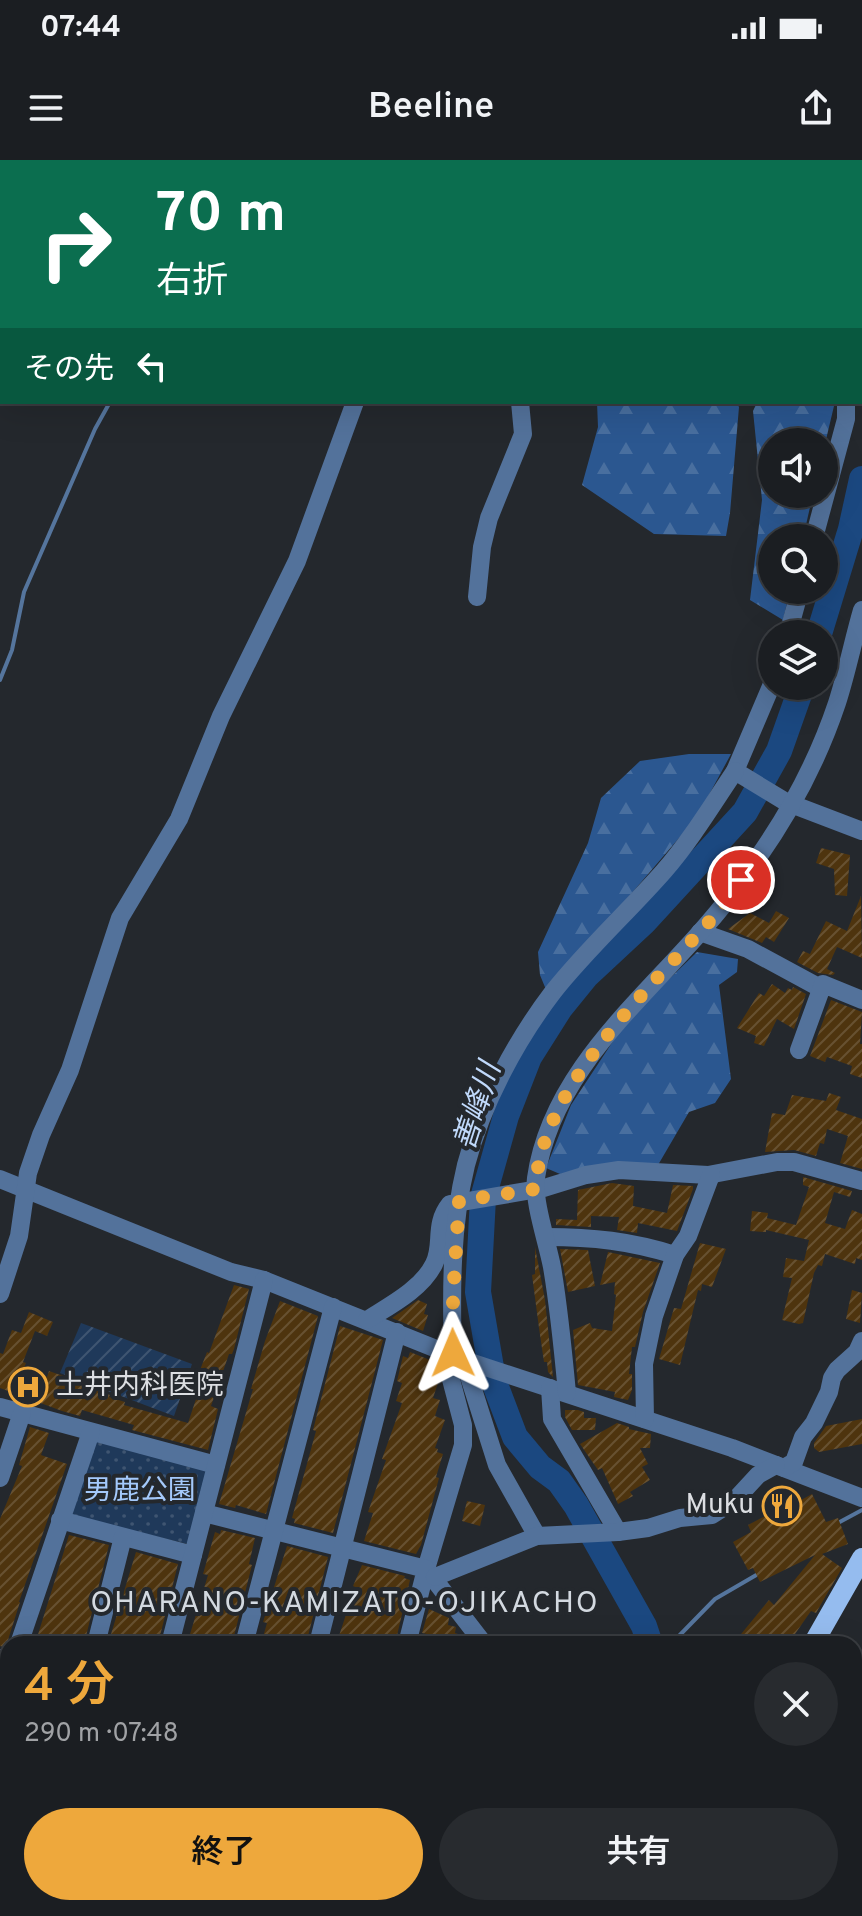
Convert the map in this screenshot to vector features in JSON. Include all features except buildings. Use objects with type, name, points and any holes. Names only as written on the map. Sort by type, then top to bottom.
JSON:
[{"type":"main road","points":[[818,1636],[862,1558]]},
{"type":"street","points":[[0,1294],[19,1236],[25,1190],[41,1135],[70,1070],[120,918],[179,819],[221,716],[297,561],[354,404]]},
{"type":"street","points":[[477,597],[482,547],[489,518],[523,434],[520,404]]},
{"type":"street","points":[[818,524],[846,419],[846,404]]},
{"type":"street","points":[[618,1532],[552,1419],[558,1302],[546,1237],[532,1189],[545,1146],[571,1087],[606,1036],[700,932],[758,858],[836,706],[862,610]]},
{"type":"street","points":[[410,1636],[431,1573],[463,1445],[454,1354],[453,1297],[469,1156],[483,1117],[507,1065],[538,1013],[575,967],[665,870],[737,774],[766,700]]},
{"type":"street","points":[[737,774],[788,803],[862,831]]},
{"type":"street","points":[[700,932],[748,949],[822,989]]},
{"type":"street","points":[[799,1050],[823,984],[862,1000]]},
{"type":"street","points":[[367,1320],[417,1284],[435,1263],[441,1214],[450,1204],[619,1170],[711,1175],[777,1162],[794,1162],[862,1181]]},
{"type":"street","points":[[645,1419],[644,1364],[654,1316],[675,1255],[688,1236],[711,1175]]},
{"type":"street","points":[[0,1179],[231,1272],[264,1280],[454,1354],[862,1498]]},
{"type":"street","points":[[546,1237],[595,1237],[644,1245],[675,1255]]},
{"type":"street","points":[[172,1636],[264,1280]]},
{"type":"street","points":[[246,1636],[333,1307]]},
{"type":"street","points":[[320,1636],[397,1332]]},
{"type":"street","points":[[204,1513],[431,1573],[540,1536],[618,1532],[648,1528],[680,1518],[712,1515],[734,1501],[758,1475],[794,1462],[803,1437],[818,1416],[837,1370],[857,1352],[862,1341]]},
{"type":"street","points":[[454,1354],[466,1367],[497,1465],[540,1536]]},
{"type":"street","points":[[0,1407],[216,1465]]},
{"type":"street","points":[[0,1478],[22,1413]]},
{"type":"street","points":[[22,1636],[91,1432]]},
{"type":"street","points":[[60,1520],[193,1555]]},
{"type":"street","points":[[98,1636],[123,1537]]},
{"type":"street","points":[[431,1573],[478,1636]]},
{"type":"green space","points":[[597,404],[737,404],[726,536],[654,534],[582,485],[598,427]]},
{"type":"green space","points":[[756,404],[834,406],[829,428],[758,428],[758,460],[753,411]]},
{"type":"green space","points":[[761,508],[810,508],[806,524],[759,524]]},
{"type":"green space","points":[[758,533],[758,604],[787,604],[783,620],[750,600]]},
{"type":"green space","points":[[689,754],[731,754],[697,817],[547,992],[540,975],[538,952],[588,843],[601,798],[640,761]]},
{"type":"green space","points":[[697,952],[738,959],[737,972],[719,985],[731,1079],[715,1103],[689,1112],[658,1165],[560,1174],[546,1168],[571,1105],[627,1020]]},
{"type":"green space","points":[[81,1323],[192,1364],[174,1416],[60,1373]]},
{"type":"green space","name":"男鹿公園","points":[[94,1440],[210,1472],[188,1544],[75,1517],[71,1512]]},
{"type":"waterway","points":[[0,680],[12,650],[24,592],[109,404]]},
{"type":"waterway","name":"善峰川","points":[[823,620],[851,529],[862,479]]},
{"type":"waterway","name":"善峰川","points":[[647,1636],[576,1505],[559,1481],[540,1467],[515,1437],[493,1379],[478,1292],[483,1198],[506,1116],[529,1057],[560,1008],[586,976],[644,922],[745,812],[779,751],[797,700]]},
{"type":"waterway","points":[[836,1524],[862,1510]]},
{"type":"waterway","points":[[679,1636],[715,1599],[758,1574]]},
{"type":"place","name":"土井内科医院","points":[[28,1387]]},
{"type":"place","name":"Muku","points":[[782,1506]]},
{"type":"district","name":"OHARANO-KAMIZATO-OJIKACHO","points":[[345,1604]]},
{"type":"route","points":[[453,1353],[459,1201],[536,1189],[537,1171],[556,1117],[591,1055],[710,921],[741,880]]}]
